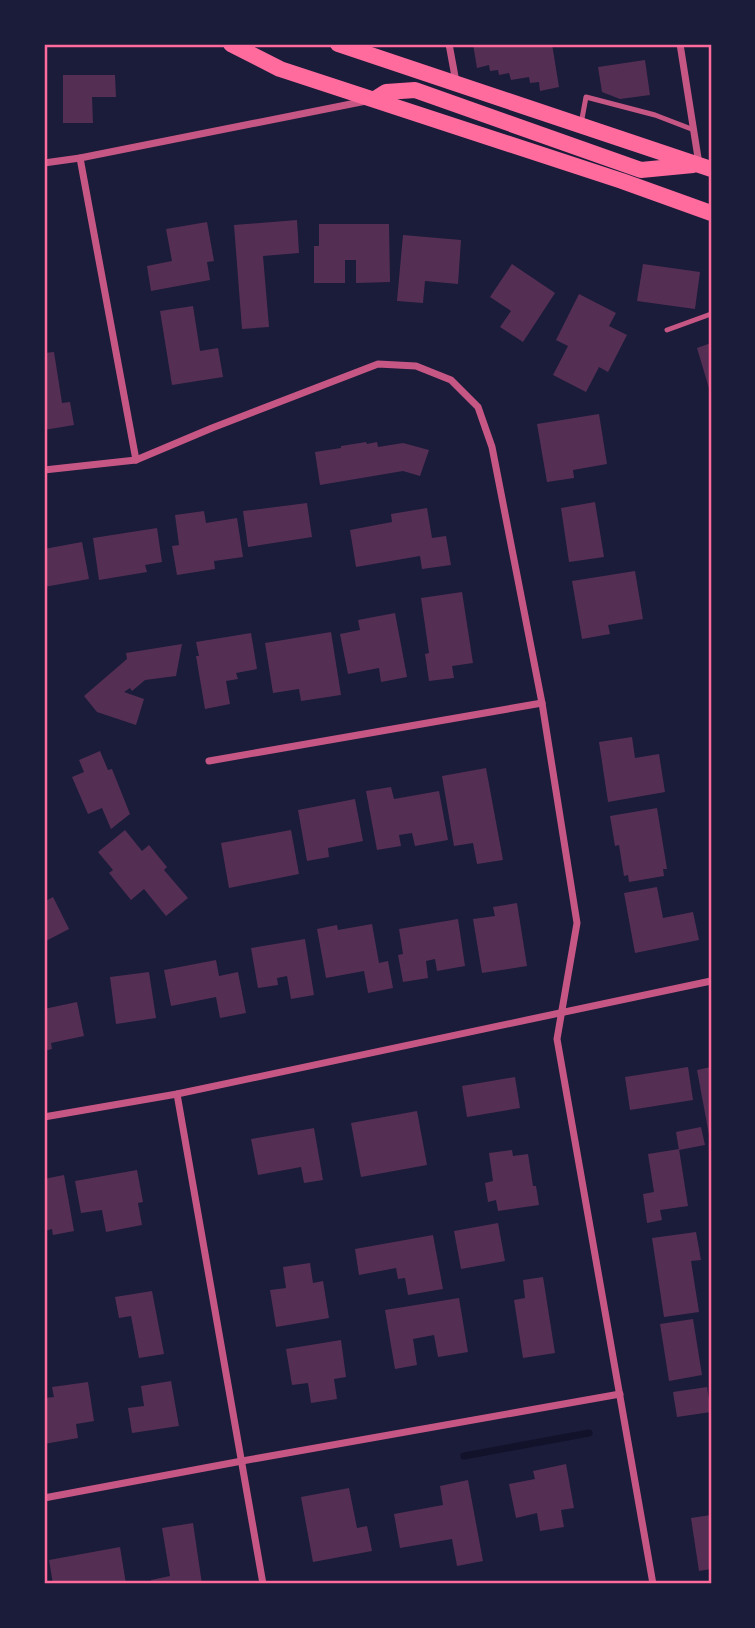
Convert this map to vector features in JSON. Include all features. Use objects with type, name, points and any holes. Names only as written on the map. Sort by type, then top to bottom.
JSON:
[{"type":"main road","points":[[230,44],[280,69],[711,213]]},
{"type":"main road","points":[[338,44],[705,167]]},
{"type":"main road","points":[[375,99],[386,92],[415,90],[641,170],[705,167]]},
{"type":"street","points":[[450,44],[456,83]]},
{"type":"street","points":[[680,44],[694,130],[705,167]]},
{"type":"street","points":[[44,163],[375,99]]},
{"type":"street","points":[[80,158],[136,460]]},
{"type":"street","points":[[44,470],[136,460],[378,364],[416,366],[451,380],[478,407],[492,447],[542,703],[577,923],[557,1039],[653,1584]]},
{"type":"street","points":[[209,761],[542,703]]},
{"type":"street","points":[[44,1117],[177,1094],[711,981]]},
{"type":"street","points":[[177,1094],[263,1584]]},
{"type":"street","points":[[44,1499],[620,1394]]},
{"type":"lane","points":[[581,124],[586,97],[655,115],[694,130]]},
{"type":"lane","points":[[667,330],[711,314]]},
{"type":"building","points":[[473,44],[552,44],[559,87],[540,91],[539,82],[530,83],[529,77],[511,80],[509,73],[499,75],[498,70],[490,71],[489,65],[477,68]]},
{"type":"building","points":[[645,60],[650,95],[620,99],[602,92],[598,67]]},
{"type":"building","points":[[63,75],[115,75],[116,97],[92,97],[93,123],[63,123]]},
{"type":"building","points":[[297,220],[299,253],[263,256],[269,327],[242,329],[234,225]]},
{"type":"building","points":[[207,222],[214,261],[207,262],[210,280],[151,291],[147,266],[172,261],[166,229]]},
{"type":"building","points":[[319,224],[389,224],[390,282],[356,283],[356,260],[345,260],[345,283],[314,283],[314,246],[319,246]]},
{"type":"building","points":[[403,235],[461,240],[458,284],[425,281],[423,303],[397,301]]},
{"type":"building","points":[[512,264],[555,293],[523,342],[500,327],[511,311],[490,297]]},
{"type":"building","points":[[643,264],[700,272],[695,309],[637,301]]},
{"type":"building","points":[[579,294],[616,313],[609,326],[627,335],[608,372],[599,367],[586,392],[553,375],[568,346],[556,340]]},
{"type":"building","points":[[193,306],[200,351],[218,348],[223,377],[172,385],[160,311]]},
{"type":"building","points":[[711,343],[711,395],[697,348]]},
{"type":"building","points":[[54,352],[62,403],[70,402],[74,425],[44,430],[44,353]]},
{"type":"building","points":[[599,414],[607,464],[573,470],[574,478],[547,482],[537,424]]},
{"type":"building","points":[[377,442],[378,447],[403,443],[429,450],[420,476],[403,471],[320,485],[315,452]]},
{"type":"building","points":[[595,502],[604,557],[569,562],[561,508]]},
{"type":"building","points":[[307,503],[312,537],[248,547],[243,511]]},
{"type":"building","points":[[427,508],[432,538],[446,536],[451,565],[422,569],[420,556],[356,567],[350,530],[392,522],[391,514]]},
{"type":"building","points":[[204,511],[206,523],[237,518],[243,557],[214,561],[215,569],[177,575],[172,546],[179,545],[175,515]]},
{"type":"building","points":[[157,528],[162,562],[145,565],[147,572],[99,580],[93,538]]},
{"type":"building","points":[[82,542],[89,579],[44,587],[44,549]]},
{"type":"building","points":[[635,571],[643,619],[608,625],[610,634],[582,639],[572,581]]},
{"type":"building","points":[[462,592],[473,663],[452,666],[454,678],[429,681],[425,654],[429,653],[421,598]]},
{"type":"building","points":[[395,613],[407,677],[381,682],[379,668],[348,674],[340,634],[360,630],[358,620]]},
{"type":"building","points":[[331,632],[341,695],[301,701],[299,689],[273,693],[265,643]]},
{"type":"building","points":[[251,633],[257,669],[236,673],[238,679],[226,681],[230,704],[205,709],[196,642]]},
{"type":"building","points":[[182,644],[176,676],[145,680],[132,691],[130,688],[124,692],[144,699],[136,725],[97,712],[84,696],[127,659],[126,653]]},
{"type":"building","points":[[632,737],[635,758],[659,754],[665,792],[608,802],[599,742]]},
{"type":"building","points":[[100,751],[108,770],[112,769],[130,814],[111,829],[102,808],[88,814],[72,777],[84,772],[79,760]]},
{"type":"building","points":[[486,768],[503,860],[477,864],[473,843],[454,846],[442,776]]},
{"type":"building","points":[[391,787],[394,799],[439,791],[448,840],[415,846],[412,833],[399,835],[401,846],[377,850],[366,791]]},
{"type":"building","points":[[355,799],[363,841],[328,848],[329,857],[307,861],[298,810]]},
{"type":"building","points":[[657,808],[667,869],[663,869],[664,876],[629,882],[628,875],[624,876],[619,845],[615,846],[610,816]]},
{"type":"building","points":[[125,830],[142,851],[149,845],[167,867],[164,870],[188,898],[166,916],[144,889],[131,900],[109,873],[113,870],[98,852]]},
{"type":"building","points":[[291,830],[299,874],[229,888],[221,843]]},
{"type":"building","points":[[657,887],[663,918],[693,912],[699,940],[635,953],[624,893]]},
{"type":"building","points":[[53,897],[69,929],[44,942],[44,902]]},
{"type":"building","points":[[517,903],[527,966],[482,973],[473,919],[495,916],[493,907]]},
{"type":"building","points":[[458,919],[465,966],[437,971],[435,959],[426,961],[428,978],[403,982],[398,955],[403,954],[399,929]]},
{"type":"building","points":[[372,924],[379,963],[388,961],[393,988],[368,993],[364,971],[326,978],[317,929],[337,925],[338,930]]},
{"type":"building","points":[[305,939],[314,995],[291,999],[287,976],[277,978],[278,985],[258,988],[251,948]]},
{"type":"building","points":[[216,960],[219,976],[238,972],[246,1013],[220,1018],[216,997],[171,1006],[164,970]]},
{"type":"building","points":[[149,972],[156,1018],[116,1024],[110,977]]},
{"type":"building","points":[[77,1002],[84,1036],[51,1043],[52,1049],[44,1051],[44,1009]]},
{"type":"building","points":[[688,1067],[693,1100],[630,1110],[625,1077]]},
{"type":"building","points":[[711,1067],[711,1140],[710,1140],[697,1070]]},
{"type":"building","points":[[515,1077],[520,1108],[467,1117],[462,1086]]},
{"type":"building","points":[[417,1111],[427,1165],[361,1177],[351,1123]]},
{"type":"building","points":[[701,1127],[705,1145],[679,1150],[676,1132]]},
{"type":"building","points":[[314,1128],[323,1180],[304,1183],[301,1167],[258,1175],[251,1139]]},
{"type":"building","points":[[679,1149],[688,1206],[660,1210],[662,1220],[647,1223],[643,1194],[654,1192],[648,1154]]},
{"type":"building","points":[[512,1150],[513,1156],[528,1154],[539,1205],[498,1211],[496,1200],[488,1202],[485,1183],[493,1181],[489,1153]]},
{"type":"building","points":[[137,1170],[143,1202],[138,1203],[142,1225],[106,1232],[102,1210],[81,1213],[75,1181]]},
{"type":"building","points":[[64,1175],[74,1231],[53,1235],[52,1229],[44,1231],[44,1179]]},
{"type":"building","points":[[498,1223],[505,1261],[461,1269],[454,1231]]},
{"type":"building","points":[[696,1232],[701,1260],[691,1261],[699,1312],[664,1317],[652,1238]]},
{"type":"building","points":[[433,1235],[443,1289],[408,1295],[405,1278],[398,1279],[396,1268],[359,1275],[355,1249]]},
{"type":"building","points":[[310,1263],[313,1283],[323,1281],[329,1318],[276,1327],[270,1290],[286,1288],[283,1267]]},
{"type":"building","points":[[543,1277],[555,1353],[523,1358],[514,1300],[525,1298],[523,1280]]},
{"type":"building","points":[[152,1291],[164,1354],[139,1358],[131,1316],[119,1318],[115,1297]]},
{"type":"building","points":[[459,1298],[468,1352],[438,1357],[434,1335],[413,1339],[417,1365],[395,1369],[385,1310]]},
{"type":"building","points":[[693,1319],[702,1375],[669,1381],[660,1324]]},
{"type":"building","points":[[341,1340],[346,1377],[334,1379],[337,1399],[311,1403],[308,1383],[292,1385],[286,1349]]},
{"type":"building","points":[[171,1381],[179,1426],[132,1433],[128,1408],[144,1406],[141,1386]]},
{"type":"building","points":[[88,1382],[94,1421],[76,1424],[78,1438],[44,1444],[44,1398],[54,1397],[52,1387]]},
{"type":"building","points":[[707,1387],[711,1412],[677,1417],[673,1392]]},
{"type":"building","points":[[566,1464],[574,1508],[561,1510],[564,1527],[540,1531],[537,1513],[516,1518],[509,1484],[535,1479],[533,1471]]},
{"type":"building","points":[[468,1480],[483,1561],[457,1566],[452,1539],[400,1548],[394,1514],[443,1505],[440,1486]]},
{"type":"building","points":[[349,1488],[357,1528],[367,1526],[372,1551],[313,1562],[301,1497]]},
{"type":"building","points":[[711,1515],[711,1569],[699,1571],[691,1518]]},
{"type":"building","points":[[193,1523],[202,1584],[152,1584],[151,1580],[170,1576],[162,1528]]},
{"type":"building","points":[[120,1547],[126,1584],[53,1584],[49,1560]]},
{"type":"waterway","points":[[464,1456],[589,1433]]}]
